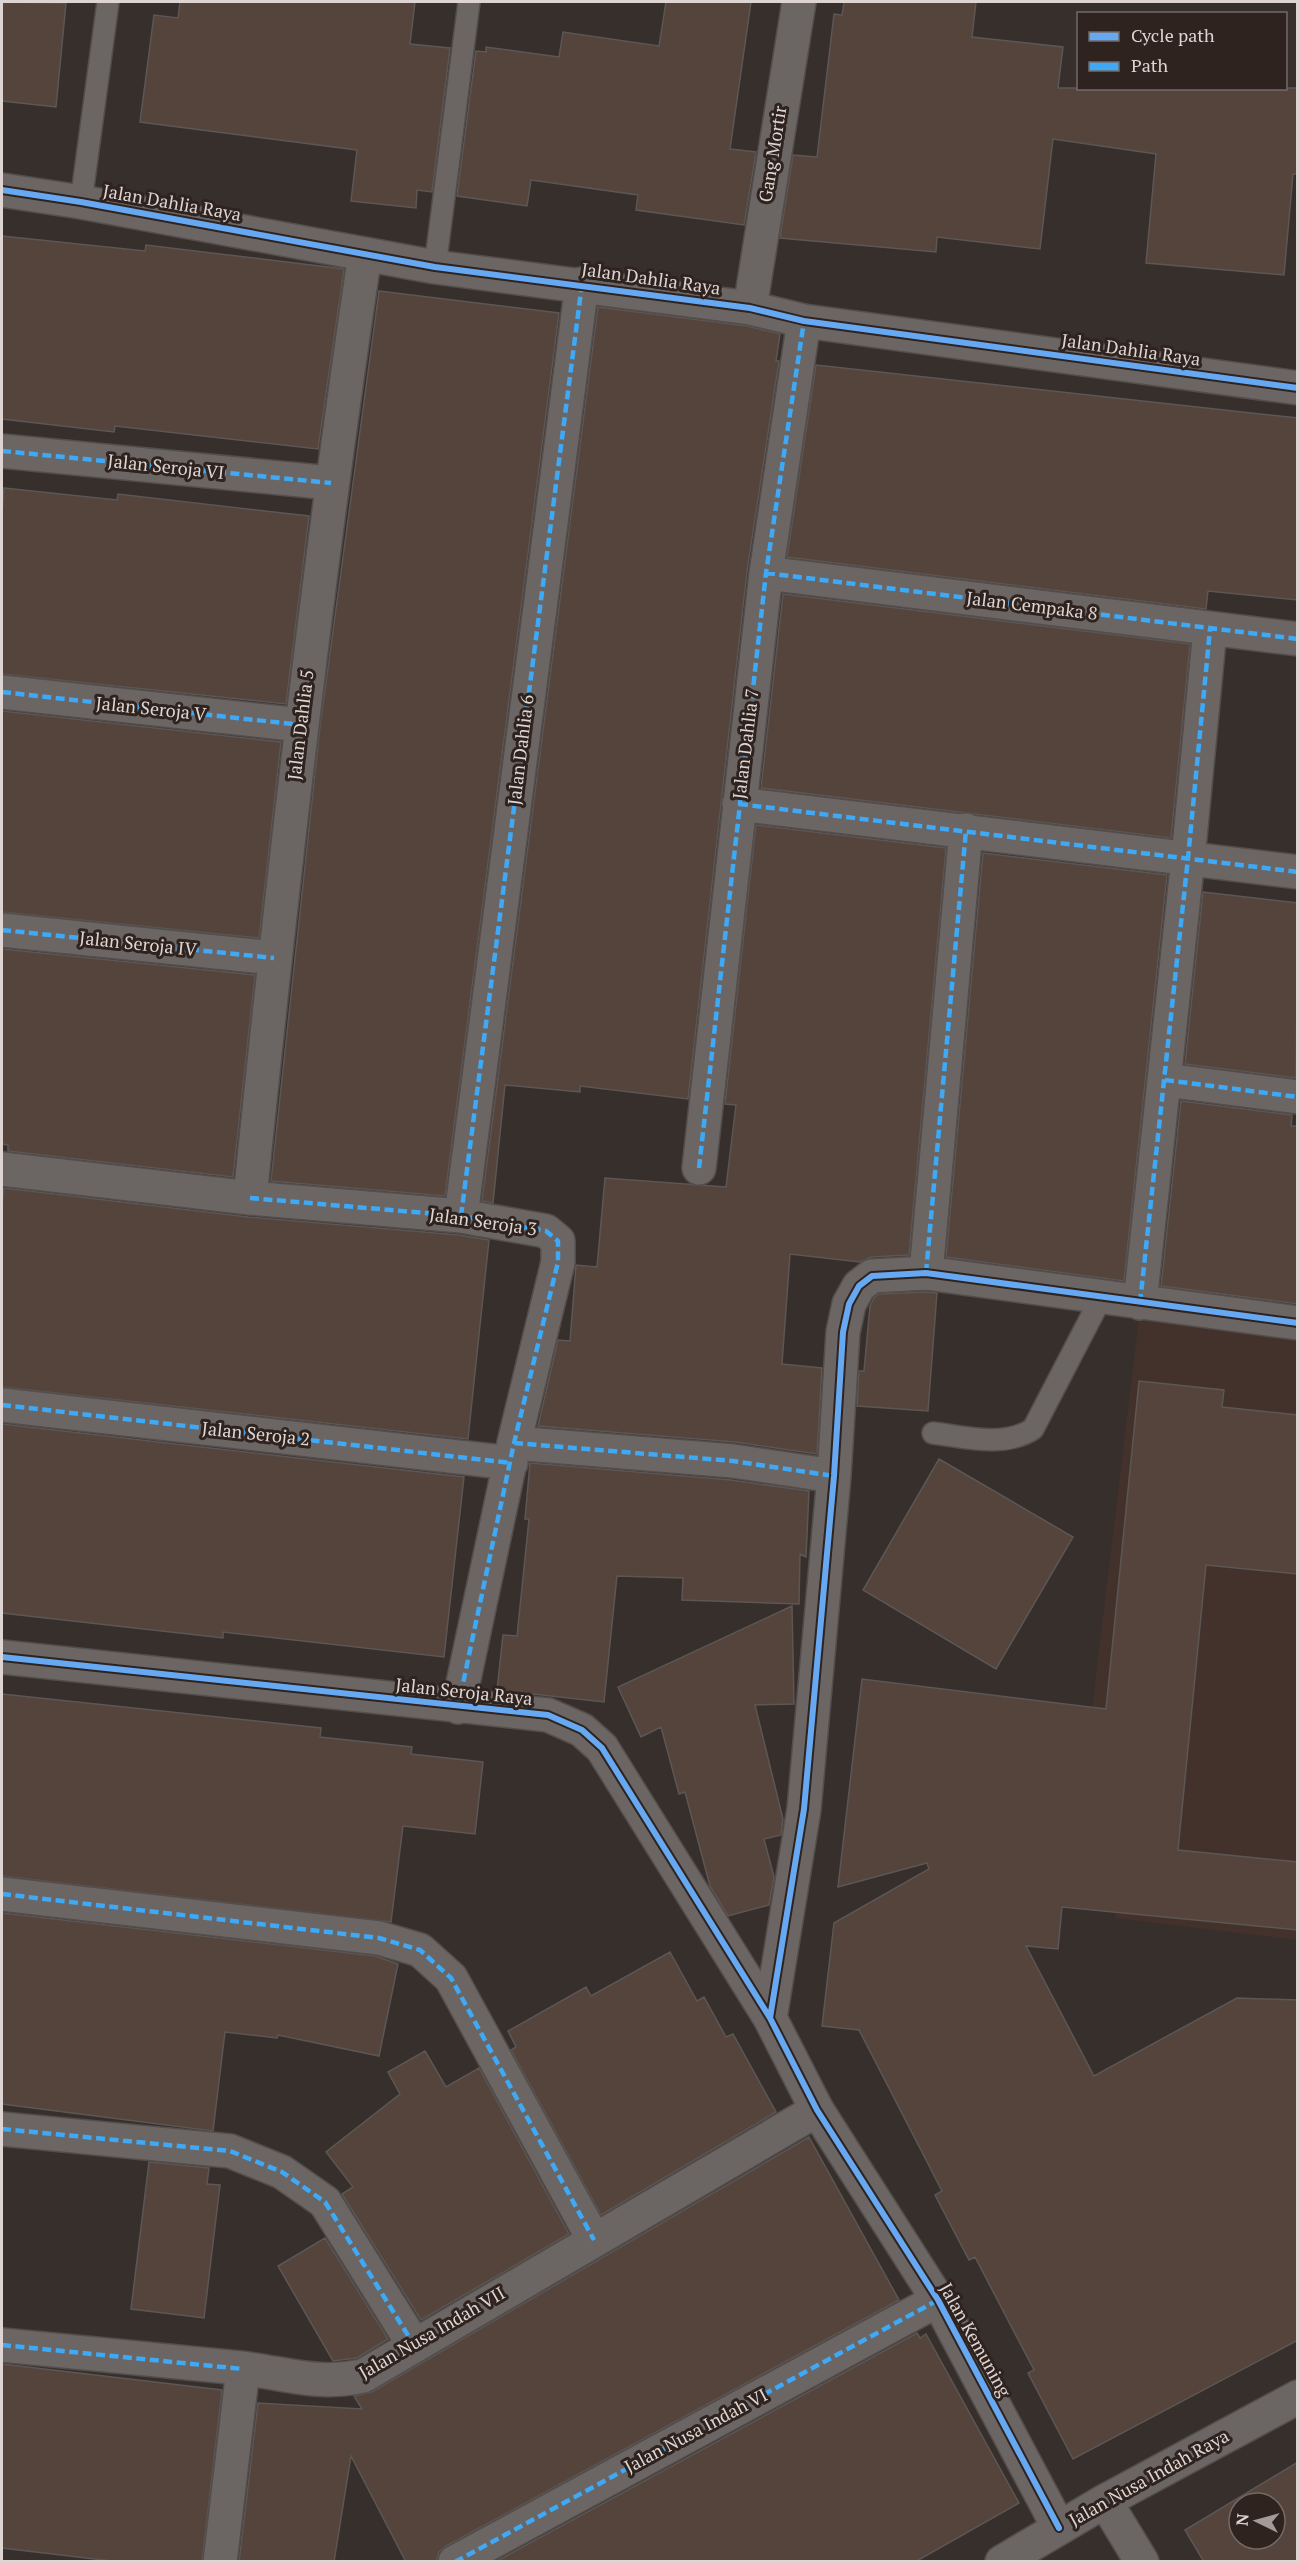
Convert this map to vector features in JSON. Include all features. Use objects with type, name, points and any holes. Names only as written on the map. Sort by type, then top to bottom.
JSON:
[{"type":"street","name":"Gang Mortir","points":[[750,308],[799,2]]},
{"type":"street","name":"Jalan Dahlia Raya","points":[[2,190],[81,202],[435,267],[582,284],[750,308],[804,321],[1298,388]]},
{"type":"street","name":"Jalan Dahlia 5","points":[[250,1198],[274,958],[301,725],[331,483],[365,254]]},
{"type":"street","name":"Jalan Dahlia 6","points":[[461,1216],[582,284]]},
{"type":"street","name":"Jalan Dahlia 7","points":[[699,1168],[766,573],[804,321]]},
{"type":"street","name":"Jalan Seroja VI","points":[[2,451],[331,483]]},
{"type":"street","name":"Jalan Cempaka 8","points":[[766,573],[1298,639]]},
{"type":"street","points":[[1140,1303],[1165,1080],[1210,629]]},
{"type":"street","name":"Jalan Seroja V","points":[[2,692],[301,725]]},
{"type":"street","points":[[739,804],[1298,872]]},
{"type":"street","points":[[926,1274],[966,830]]},
{"type":"street","name":"Jalan Seroja IV","points":[[2,930],[274,958]]},
{"type":"street","points":[[1165,1080],[1298,1097]]},
{"type":"street","name":"Jalan Seroja 3","points":[[2,1169],[250,1198],[461,1216],[546,1231],[558,1240],[558,1262],[513,1453],[458,1707]]},
{"type":"street","points":[[770,2018],[804,1809],[834,1476],[843,1332],[849,1304],[859,1286],[872,1276],[926,1274],[1298,1323]]},
{"type":"street","name":"Jalan Seroja 2","points":[[2,1406],[513,1453],[733,1461],[834,1476]]},
{"type":"street","name":"Jalan Seroja Raya","points":[[2,1657],[548,1715],[582,1730],[602,1748],[770,2018],[817,2110]]},
{"type":"street","points":[[2,1894],[379,1938],[420,1950],[452,1978],[594,2240]]},
{"type":"street","name":"Jalan Nusa Indah VII","points":[[2,2345],[243,2369],[315,2381],[338,2381],[363,2376],[817,2110]]},
{"type":"street","name":"Jalan Kemuning","points":[[817,2110],[938,2300],[1059,2528]]},
{"type":"street","points":[[2,2128],[230,2151],[282,2172],[325,2202],[414,2345]]},
{"type":"street","name":"Jalan Nusa Indah VI","points":[[455,2562],[938,2300]]},
{"type":"street","points":[[220,2562],[243,2369]]},
{"type":"street","name":"Jalan Nusa Indah Raya","points":[[1002,2562],[1105,2501],[1298,2397]]},
{"type":"street","points":[[1105,2501],[1142,2562]]},
{"type":"lane","points":[[81,202],[108,2]]},
{"type":"lane","points":[[435,267],[469,2]]},
{"type":"lane","points":[[933,1433],[1002,1440],[1020,1437],[1033,1429],[1101,1298]]},
{"type":"shaded area","points":[[1139,1318],[1297,1337],[1297,1940],[1115,1918],[1121,1846],[1076,1842]]},
{"type":"building","points":[[2,2],[66,3],[56,107],[2,101]]},
{"type":"building","points":[[180,2],[415,2],[410,44],[450,48],[432,192],[417,190],[416,208],[351,201],[357,150],[140,122],[154,15],[178,18]]},
{"type":"building","points":[[666,2],[751,2],[730,149],[756,152],[744,225],[636,210],[638,195],[531,180],[527,206],[457,196],[476,51],[486,52],[486,47],[559,57],[563,32],[659,46]]},
{"type":"building","points":[[844,2],[976,2],[972,37],[1063,47],[1058,88],[1077,88],[1077,90],[1287,90],[1287,88],[1298,88],[1298,174],[1293,174],[1284,275],[1146,263],[1156,154],[1053,139],[1040,249],[937,237],[936,252],[780,238],[793,155],[817,157],[834,14],[842,15]]},
{"type":"building","points":[[2,236],[145,251],[146,245],[344,269],[318,449],[115,426],[114,432],[2,419]]},
{"type":"building","points":[[379,291],[559,313],[445,1196],[271,1181],[320,727]]},
{"type":"building","points":[[598,307],[747,326],[780,334],[776,361],[779,361],[747,571],[688,1099],[580,1086],[580,1092],[505,1085],[493,1203],[482,1201]]},
{"type":"building","points":[[816,365],[1298,418],[1298,600],[1208,591],[1206,609],[787,557]]},
{"type":"building","points":[[4,488],[117,500],[118,494],[309,516],[286,704],[2,674]]},
{"type":"building","points":[[783,594],[1190,644],[1171,838],[761,788]]},
{"type":"building","points":[[2,711],[281,742],[259,938],[2,912]]},
{"type":"building","points":[[756,825],[946,848],[909,1255],[871,1257],[860,1262],[790,1254],[782,1364],[822,1368],[817,1454],[735,1442],[538,1426],[558,1340],[570,1341],[576,1265],[597,1267],[605,1178],[726,1187],[736,1105],[725,1104]]},
{"type":"building","points":[[983,853],[1167,875],[1124,1281],[946,1257]]},
{"type":"building","points":[[1203,892],[1298,903],[1296,1078],[1185,1064]]},
{"type":"building","points":[[2,949],[255,975],[233,1177],[8,1151],[8,1145],[2,1144]]},
{"type":"building","points":[[1181,1101],[1292,1115],[1291,1126],[1298,1126],[1298,1304],[1161,1286]]},
{"type":"building","points":[[4,1188],[248,1217],[459,1235],[489,1240],[468,1439],[2,1387],[2,1206]]},
{"type":"building","points":[[937,1293],[928,1411],[857,1406],[859,1371],[864,1371],[870,1306],[874,1298],[879,1294]]},
{"type":"building","points":[[1139,1381],[1224,1390],[1222,1407],[1298,1415],[1298,1574],[1206,1565],[1178,1850],[1298,1862],[1298,1930],[1062,1907],[1058,1949],[1026,1946],[1094,2076],[1237,1998],[1298,2000],[1298,2340],[1073,2459],[1028,2373],[1034,2370],[975,2257],[969,2260],[935,2195],[942,2191],[859,2030],[822,2026],[834,1923],[929,1869],[927,1863],[838,1887],[862,1679],[1106,1709]]},
{"type":"building","points":[[2,1424],[464,1477],[444,1657],[223,1632],[223,1638],[2,1613]]},
{"type":"building","points":[[939,1459],[1073,1537],[996,1669],[863,1590]]},
{"type":"building","points":[[530,1463],[731,1480],[809,1491],[806,1557],[800,1554],[799,1604],[682,1600],[683,1578],[617,1576],[604,1702],[497,1690],[503,1635],[517,1636],[529,1519],[525,1519]]},
{"type":"building","points":[[792,1606],[794,1704],[755,1705],[783,1819],[781,1835],[764,1839],[774,1877],[769,1905],[728,1916],[710,1886],[685,1792],[679,1794],[661,1727],[641,1737],[618,1687]]},
{"type":"building","points":[[2,1694],[321,1728],[320,1737],[412,1747],[411,1754],[483,1762],[475,1834],[403,1826],[391,1922],[2,1876]]},
{"type":"building","points":[[2,1913],[375,1956],[398,1964],[379,2056],[278,2035],[277,2038],[225,2032],[213,2131],[2,2104]]},
{"type":"building","points":[[670,1952],[697,2001],[704,1997],[726,2037],[733,2034],[776,2112],[601,2215],[511,2050],[516,2047],[508,2031],[586,1987],[591,1996]]},
{"type":"building","points":[[425,2051],[446,2087],[479,2068],[569,2234],[421,2320],[342,2194],[353,2187],[326,2152],[400,2094],[388,2072]]},
{"type":"building","points":[[809,2137],[899,2300],[446,2546],[439,2552],[436,2562],[406,2562],[351,2456],[334,2562],[239,2562],[258,2403],[362,2409],[354,2396],[372,2392]]},
{"type":"building","points":[[149,2162],[209,2168],[207,2184],[220,2185],[204,2318],[131,2309]]},
{"type":"building","points":[[325,2238],[388,2339],[357,2358],[333,2361],[278,2266]]},
{"type":"building","points":[[917,2333],[920,2338],[926,2334],[1019,2503],[915,2562],[495,2562]]},
{"type":"building","points":[[2,2364],[222,2390],[202,2562],[120,2562],[2,2548]]},
{"type":"building","points":[[1298,2462],[1298,2562],[1204,2562],[1185,2530],[1227,2505],[1227,2551],[1287,2551],[1287,2491],[1250,2491]]},
{"type":"marked path","points":[[461,1216],[582,284]]},
{"type":"marked path","points":[[699,1168],[766,573],[804,321]]},
{"type":"marked path","points":[[2,451],[331,483]]},
{"type":"marked path","points":[[766,573],[1298,639]]},
{"type":"marked path","points":[[1140,1303],[1210,629]]},
{"type":"marked path","points":[[2,692],[301,725]]},
{"type":"marked path","points":[[739,804],[1298,872]]},
{"type":"marked path","points":[[926,1273],[966,830]]},
{"type":"marked path","points":[[2,930],[274,958]]},
{"type":"marked path","points":[[1165,1080],[1298,1097]]},
{"type":"marked path","points":[[250,1198],[461,1216],[546,1231],[558,1241],[558,1262],[514,1443],[458,1707]]},
{"type":"marked path","points":[[2,1405],[511,1463]]},
{"type":"marked path","points":[[514,1443],[733,1461],[834,1476]]},
{"type":"marked path","points":[[2,1894],[379,1938],[420,1950],[451,1978],[594,2240]]},
{"type":"marked path","points":[[2,2129],[230,2151],[282,2172],[325,2202],[414,2345]]},
{"type":"marked path","points":[[455,2562],[938,2300]]},
{"type":"marked path","points":[[2,2345],[243,2369]]},
{"type":"cycle path","points":[[2,190],[81,202],[435,267],[750,308],[804,321],[1298,388]]},
{"type":"cycle path","points":[[770,2018],[804,1809],[834,1476],[843,1332],[849,1304],[859,1286],[872,1276],[926,1273],[1298,1323]]},
{"type":"cycle path","points":[[2,1657],[548,1715],[582,1730],[602,1748],[770,2018],[817,2110],[938,2300],[1059,2528]]}]
